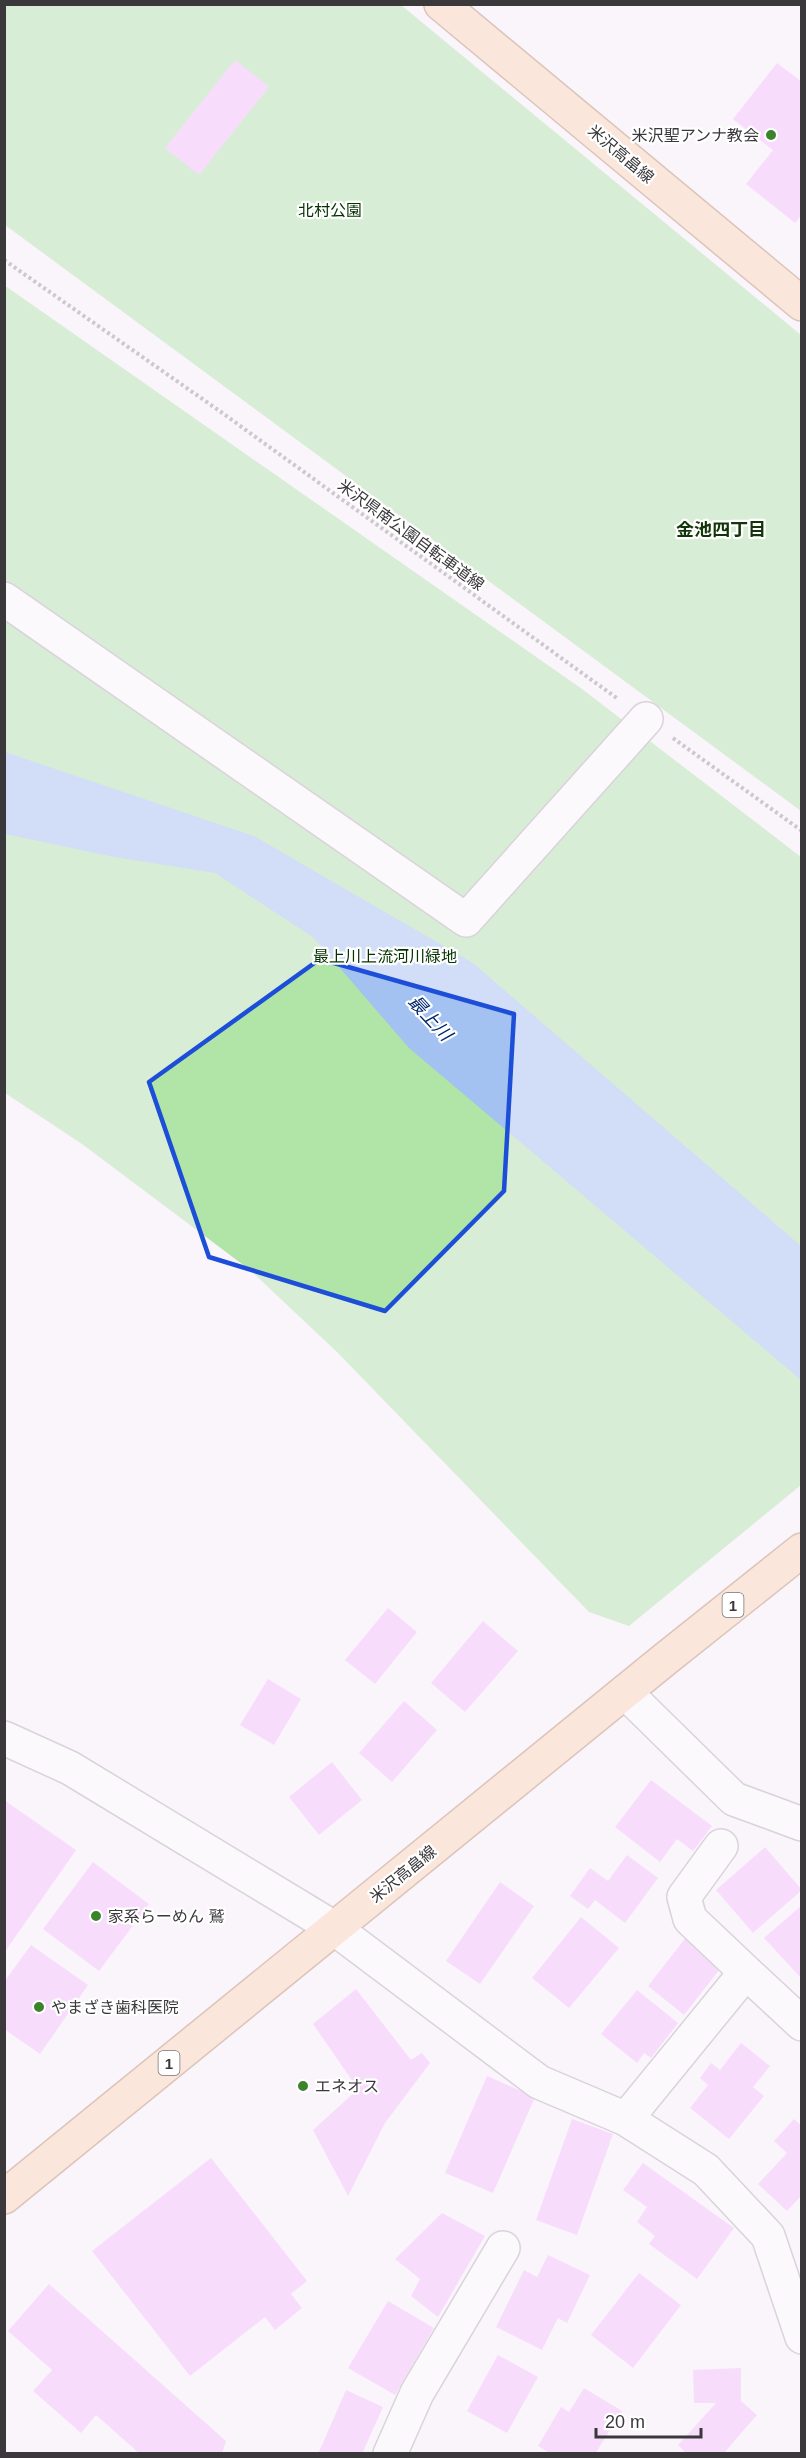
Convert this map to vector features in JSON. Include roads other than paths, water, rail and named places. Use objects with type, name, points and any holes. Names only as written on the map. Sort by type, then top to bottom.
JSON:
[{"type":"main road","name":"米沢高畠線","points":[[441,4],[801,303]]},
{"type":"main road","name":"米沢高畠線","points":[[4,2197],[801,1550]]},
{"type":"street","points":[[4,599],[466,920],[645,719]]},
{"type":"street","points":[[626,1692],[734,1799],[801,1824]]},
{"type":"street","points":[[4,1738],[70,1768],[334,1929],[539,2082],[626,2119],[706,2169],[768,2236],[801,2337]]},
{"type":"street","points":[[721,1846],[684,1897],[690,1919],[801,2024]]},
{"type":"street","points":[[626,2119],[746,1972]]},
{"type":"street","points":[[390,2454],[417,2393],[503,2248]]},
{"type":"water","name":"最上川","points":[[5,752],[254,836],[473,963],[801,1246],[801,1380],[409,1048],[314,938],[215,873],[114,857],[5,834]]},
{"type":"place","name":"米沢聖アンナ教会","points":[[771,135]]},
{"type":"place","name":"家系らーめん 鷲","points":[[96,1916]]},
{"type":"place","name":"やまざき歯科医院","points":[[39,2007]]},
{"type":"place","name":"エネオス","points":[[303,2086]]},
{"type":"district","name":"金池四丁目","points":[[721,530]]},
{"type":"park label","name":"北村公園","points":[[330,210]]},
{"type":"park label","name":"最上川上流河川緑地","points":[[385,956]]}]
